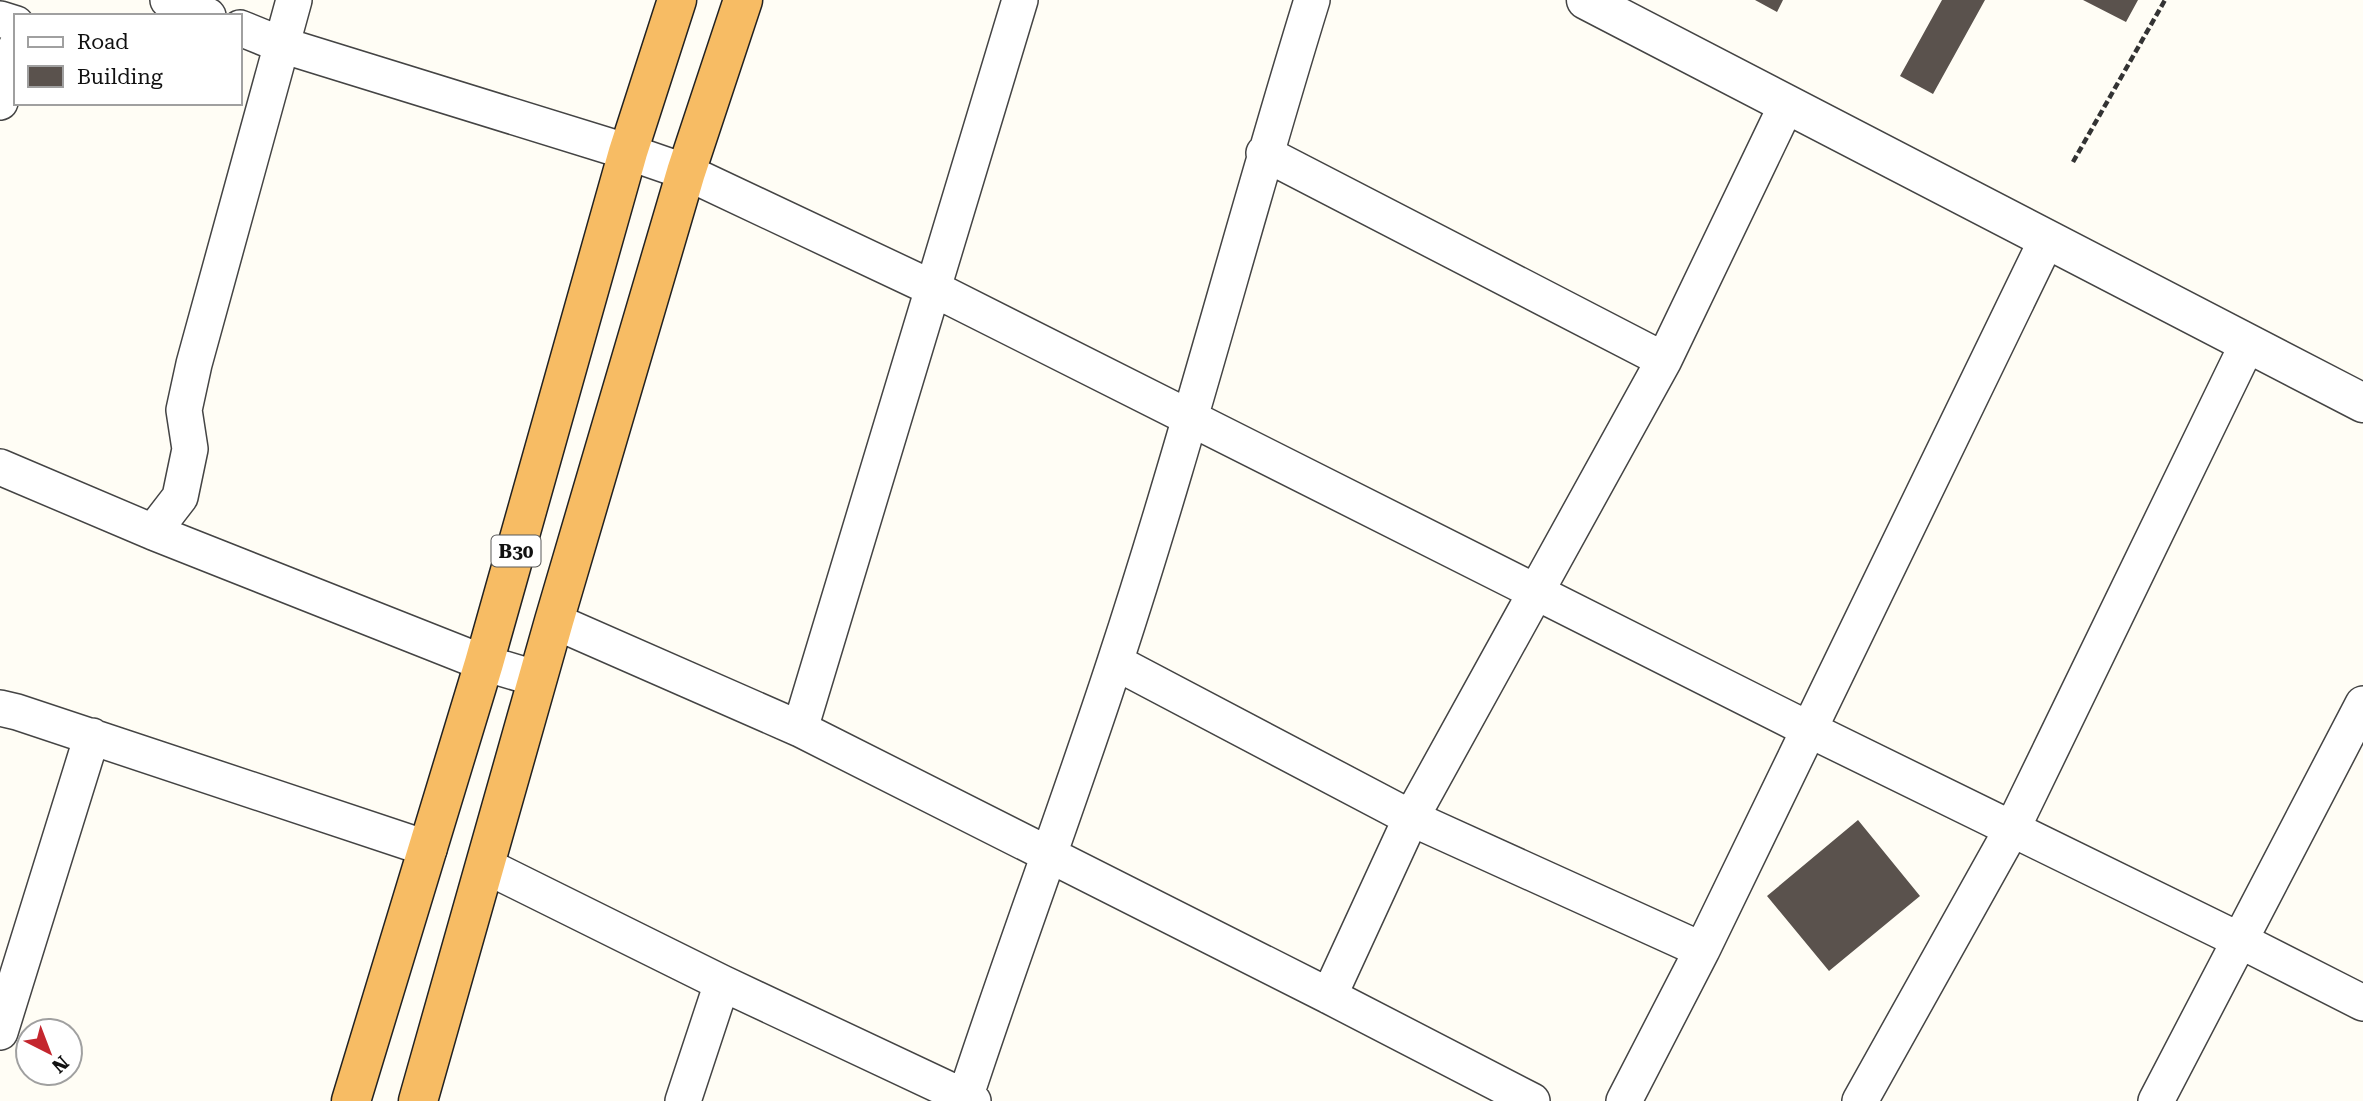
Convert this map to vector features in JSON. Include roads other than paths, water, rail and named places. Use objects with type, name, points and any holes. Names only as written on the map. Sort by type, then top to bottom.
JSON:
[{"type":"highway","name":"B30","points":[[351,1101],[484,663],[628,152],[677,0]]},
{"type":"highway","name":"B30","points":[[418,1101],[554,621],[686,172],[743,0]]},
{"type":"street","points":[[168,0],[203,14]]},
{"type":"street","points":[[153,532],[180,497],[190,449],[184,410],[294,0]]},
{"type":"street","points":[[800,729],[1020,0]]},
{"type":"street","points":[[486,866],[722,984],[968,1100],[1047,856],[1115,662],[1190,418],[1265,153],[1312,0]]},
{"type":"street","points":[[1586,0],[2363,403]]},
{"type":"street","points":[[242,29],[282,45],[686,172],[932,288],[1808,729],[2363,1003]]},
{"type":"street","points":[[0,102],[14,54]]},
{"type":"street","points":[[1329,996],[1411,818],[1664,360],[1787,104]]},
{"type":"street","points":[[1265,153],[1664,360]]},
{"type":"street","points":[[1623,1101],[1702,950],[2047,239]]},
{"type":"street","points":[[1860,1101],[2012,829],[2248,343]]},
{"type":"street","points":[[0,467],[153,532],[484,663],[538,679]]},
{"type":"street","points":[[554,621],[800,729],[1532,1101]]},
{"type":"street","points":[[1115,662],[1411,818],[1702,950]]},
{"type":"street","points":[[2156,1101],[2363,704]]},
{"type":"street","points":[[0,708],[92,736],[429,849]]},
{"type":"street","points":[[0,1031],[92,736]]},
{"type":"street","points":[[683,1101],[722,984]]}]
